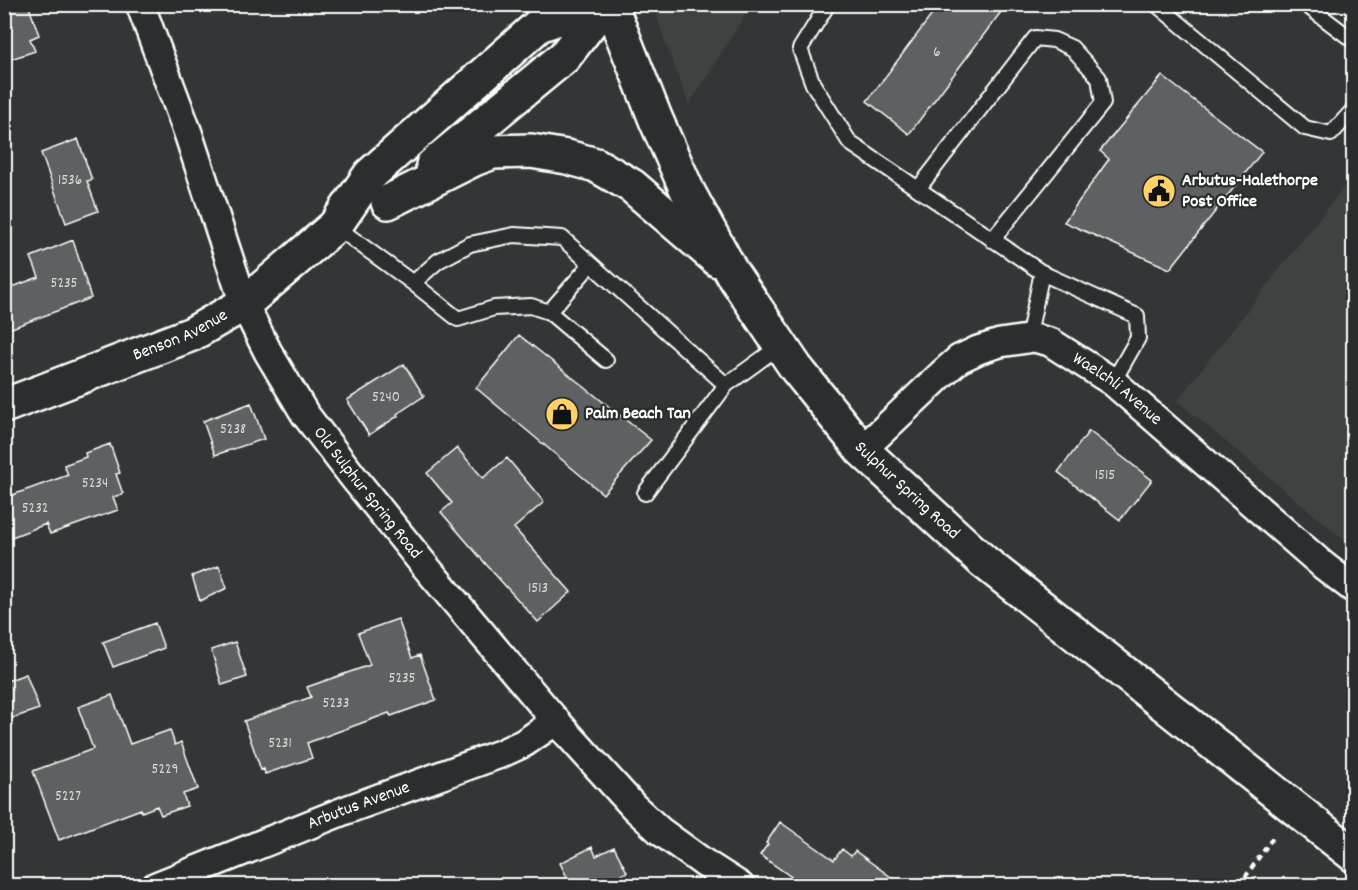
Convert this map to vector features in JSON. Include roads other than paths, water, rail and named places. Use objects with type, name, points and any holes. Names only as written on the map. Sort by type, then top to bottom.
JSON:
[{"type":"main road","name":"Benson Avenue","points":[[4,406],[192,334],[243,304],[335,226],[370,175],[539,25],[597,4]]},
{"type":"main road","name":"Benson Avenue","points":[[335,226],[388,202],[564,57],[605,4]]},
{"type":"main road","name":"Sulphur Spring Road","points":[[610,4],[656,120],[687,190],[732,273],[796,368],[861,450],[983,561],[1353,855]]},
{"type":"main road","points":[[388,202],[474,159],[493,152],[531,152],[567,157],[596,165],[632,186],[732,273]]},
{"type":"street","name":"Old Sulphur Spring Road","points":[[140,4],[191,143],[243,304],[305,414],[418,557],[556,721],[634,807],[660,831],[704,863],[740,885]]},
{"type":"street","name":"Waelchli Avenue","points":[[861,450],[959,359],[1000,343],[1034,338],[1050,342],[1113,382],[1353,589]]},
{"type":"street","name":"Arbutus Avenue","points":[[156,885],[346,810],[500,754],[524,743],[556,721]]},
{"type":"lane","points":[[828,4],[800,49],[813,84],[850,143],[1042,272],[1137,316],[1138,338],[1113,382]]},
{"type":"lane","points":[[1156,4],[1305,128],[1331,134],[1353,109]]},
{"type":"lane","points":[[1305,4],[1353,41]]},
{"type":"lane","points":[[918,189],[1035,38],[1054,40],[1072,48],[1099,78],[1103,103],[992,240]]},
{"type":"lane","points":[[335,226],[458,319],[494,308],[531,306],[549,312],[606,360]]},
{"type":"lane","points":[[413,283],[438,261],[470,244],[514,235],[562,238],[726,385]]},
{"type":"lane","points":[[549,312],[591,264]]},
{"type":"lane","points":[[1028,339],[1042,272]]},
{"type":"lane","points":[[645,493],[726,385],[781,345]]},
{"type":"place","name":"Arbutus-Halethorpe Post Office","points":[[1159,191]]},
{"type":"place","name":"Palm Beach Tan","points":[[562,414]]}]
